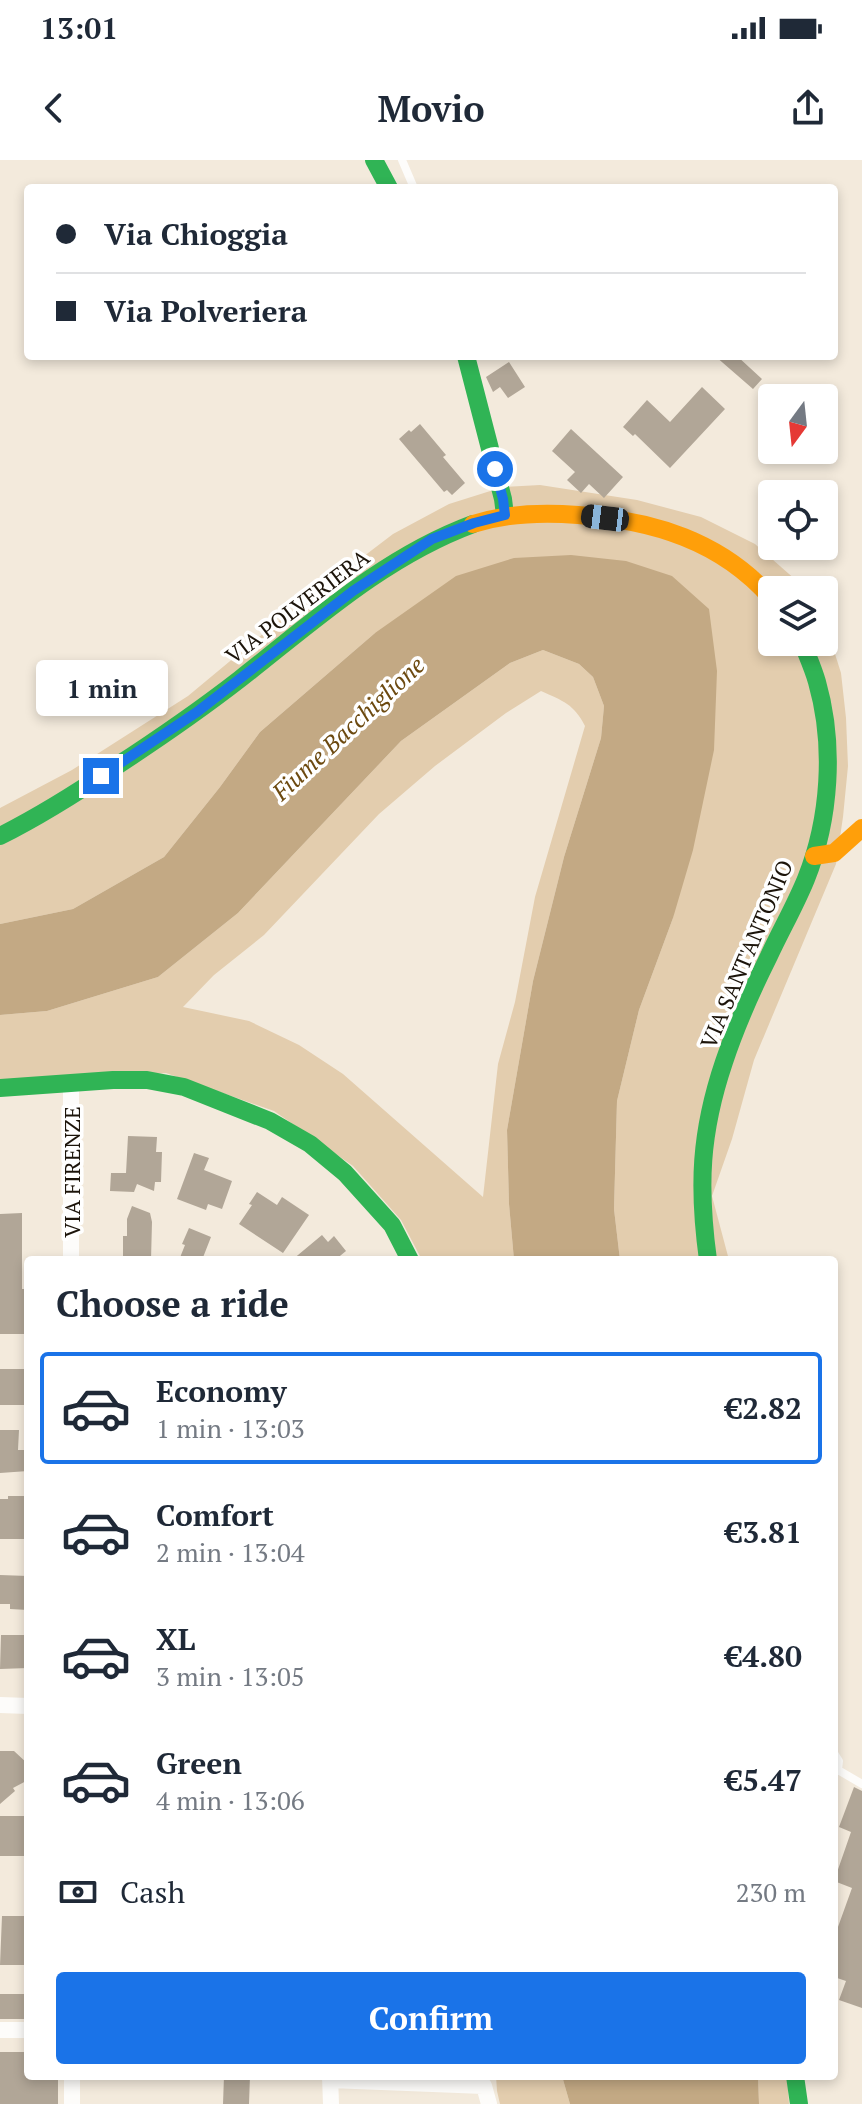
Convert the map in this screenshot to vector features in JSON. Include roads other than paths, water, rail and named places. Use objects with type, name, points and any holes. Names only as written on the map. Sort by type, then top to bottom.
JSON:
[{"type":"street","points":[[374,160],[387,184]]},
{"type":"street","points":[[467,360],[505,515]]},
{"type":"street","name":"VIA POLVERIERA","points":[[0,836],[78,791],[197,712],[353,591],[409,554],[432,539],[474,523],[526,513],[574,514],[636,521],[686,535],[741,570],[758,586]]},
{"type":"street","name":"VIA SANT'ANTONIO","points":[[708,1256],[700,1196],[702,1154],[711,1110],[729,1047],[762,970],[798,898],[814,856],[824,810],[824,722],[817,684],[807,656]]},
{"type":"street","name":"VIA SANT'ANTONIO","points":[[814,856],[834,853],[862,828]]},
{"type":"street","points":[[0,1088],[147,1080],[184,1087],[270,1121],[310,1144],[345,1173],[392,1225],[408,1256]]},
{"type":"street","name":"VIA FIRENZE","points":[[71,1083],[71,1256]]},
{"type":"street","points":[[0,1705],[24,1706]]},
{"type":"street","points":[[0,2030],[24,2030]]},
{"type":"street","points":[[72,2080],[72,2104]]},
{"type":"street","points":[[330,2080],[331,2104]]},
{"type":"street","points":[[368,2080],[484,2086],[489,2104]]},
{"type":"street","points":[[796,2080],[799,2104]]},
{"type":"lane","points":[[402,160],[412,184]]},
{"type":"lane","points":[[838,1773],[862,1784]]},
{"type":"water","name":"Fiume Bacchiglione","points":[[571,555],[626,561],[672,576],[709,609],[717,671],[714,750],[693,850],[673,918],[639,1010],[617,1101],[614,1209],[620,1256],[514,1256],[509,1204],[507,1130],[533,981],[564,857],[601,738],[604,706],[593,677],[579,664],[543,650],[510,663],[401,741],[238,913],[158,977],[47,1011],[0,1015],[0,924],[73,909],[164,857],[260,732],[375,633],[456,576],[514,558]]},
{"type":"water","points":[[563,2080],[758,2080],[759,2104],[570,2104]]}]
